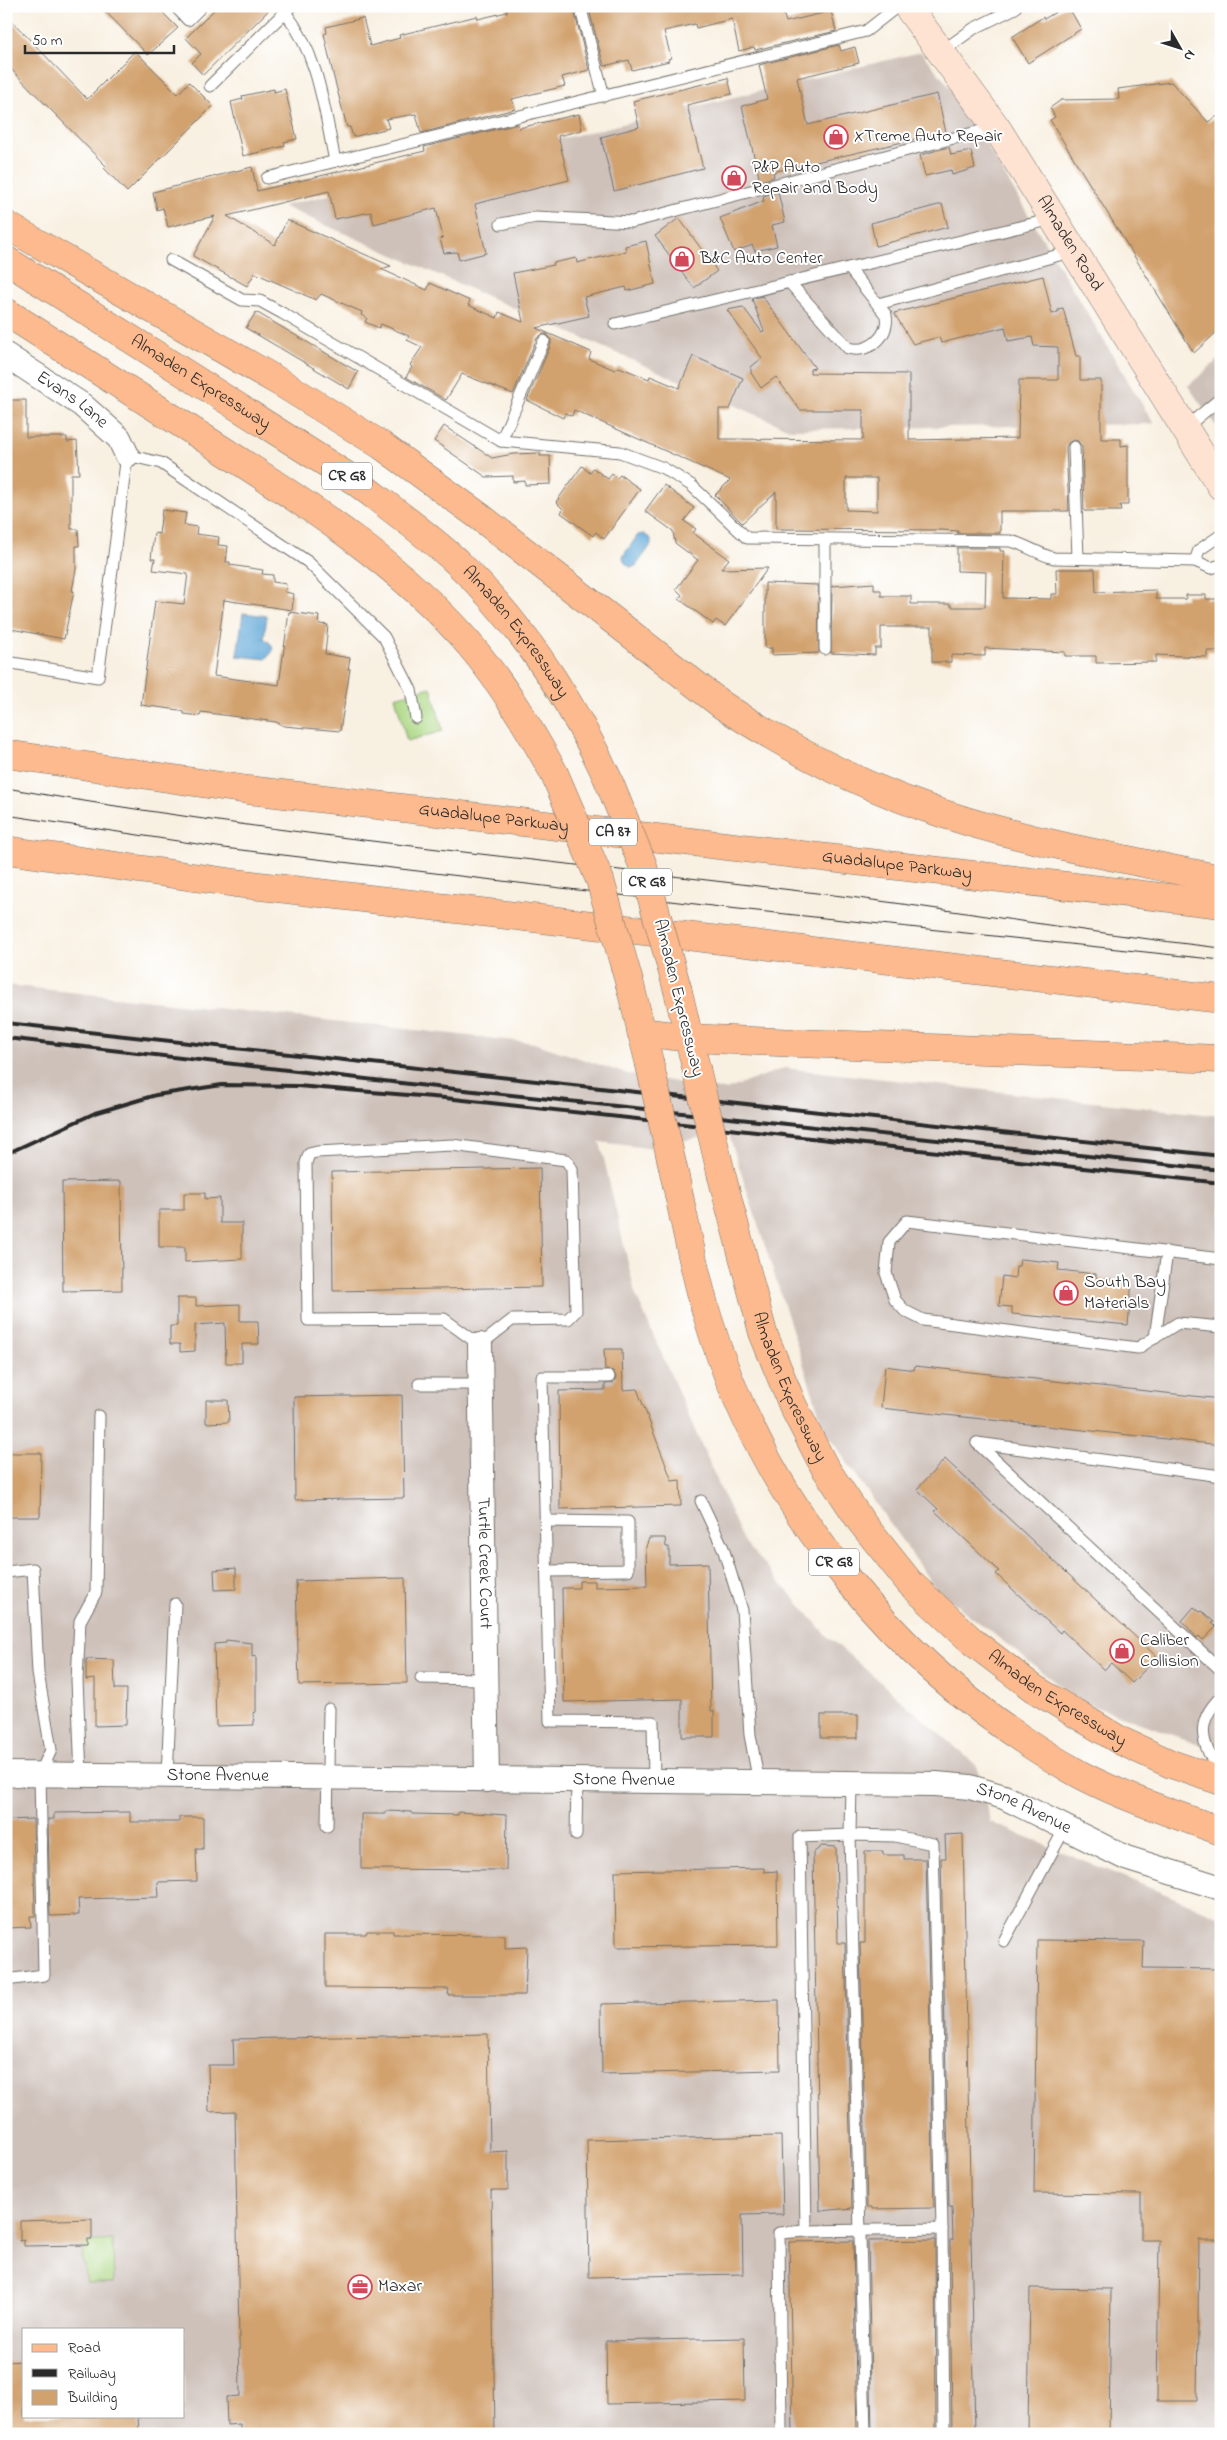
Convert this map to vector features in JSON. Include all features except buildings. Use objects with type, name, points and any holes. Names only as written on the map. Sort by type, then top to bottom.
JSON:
[{"type":"main road","points":[[6,225],[284,384],[381,445],[472,511],[680,675],[764,732],[807,756],[864,783],[966,821],[1022,836],[1221,879]]},
{"type":"main road","name":"Almaden Expressway","points":[[6,260],[355,482],[404,517],[456,561],[505,613],[545,665],[572,707],[607,777],[642,863],[678,990],[722,1177],[763,1333],[793,1406],[824,1466],[862,1523],[910,1583],[972,1642],[1033,1688],[1121,1742],[1172,1764],[1221,1781]]},
{"type":"main road","name":"CR G8","points":[[6,312],[302,501],[366,547],[416,591],[468,644],[499,682],[525,720],[554,773],[600,880],[630,985],[649,1061],[672,1168],[708,1316],[746,1416],[774,1471],[808,1527],[842,1573],[917,1655],[1004,1726],[1082,1775],[1150,1805],[1221,1831]]},
{"type":"main road","name":"Guadalupe Parkway","points":[[6,754],[258,791],[1221,904]]},
{"type":"main road","points":[[6,850],[235,883],[1221,999]]},
{"type":"main road","points":[[641,1032],[690,1038],[1221,1059]]},
{"type":"street","name":"Almaden Road","points":[[907,6],[996,127],[1221,486]]},
{"type":"street","name":"Evans Lane","points":[[6,355],[82,406],[120,438],[126,455]]},
{"type":"street","name":"Turtle Creek Court","points":[[480,1345],[479,1384],[487,1780]]},
{"type":"street","name":"Stone Avenue","points":[[6,1774],[936,1784],[970,1787],[1004,1796],[1126,1858],[1221,1888]]},
{"type":"lane","points":[[175,6],[188,20],[202,6]]},
{"type":"lane","points":[[580,6],[604,96]]},
{"type":"lane","points":[[267,178],[866,31],[898,6]]},
{"type":"lane","points":[[941,52],[973,29],[1015,8]]},
{"type":"lane","points":[[210,86],[288,9],[312,58],[335,161]]},
{"type":"lane","points":[[501,224],[536,217],[632,222],[996,127]]},
{"type":"lane","points":[[614,324],[1053,219]]},
{"type":"lane","points":[[878,304],[1074,251]]},
{"type":"lane","points":[[171,260],[242,300],[260,301],[500,441],[620,452],[638,457],[663,468],[691,485],[747,538],[1011,541],[1020,543],[1042,555],[1078,558],[1195,561],[1211,568],[1221,565]]},
{"type":"lane","points":[[789,282],[848,348],[859,351],[870,348],[886,328],[886,315],[849,268]]},
{"type":"lane","points":[[500,441],[544,341]]},
{"type":"lane","points":[[1185,428],[1221,398]]},
{"type":"lane","points":[[1074,447],[1078,558]]},
{"type":"lane","points":[[6,662],[98,678],[126,455],[161,463],[308,562],[384,637],[411,690],[416,718]]},
{"type":"lane","points":[[1195,561],[1199,550],[1221,535]]},
{"type":"lane","points":[[825,539],[825,648]]},
{"type":"lane","points":[[452,1145],[566,1160],[572,1169],[576,1311],[568,1319],[512,1320],[480,1345],[444,1319],[308,1320],[306,1163],[309,1154],[452,1145]]},
{"type":"lane","points":[[1221,1259],[907,1221],[890,1242],[886,1273],[890,1288],[905,1311],[922,1320],[1138,1348],[1178,1323],[1221,1326]]},
{"type":"lane","points":[[1155,1338],[1167,1252]]},
{"type":"lane","points":[[609,1377],[542,1377],[550,1721],[653,1722],[654,1781]]},
{"type":"lane","points":[[419,1384],[479,1384]]},
{"type":"lane","points":[[81,1775],[77,1680],[80,1622],[96,1592],[98,1416]]},
{"type":"lane","points":[[1221,1476],[978,1443],[1221,1670]]},
{"type":"lane","points":[[700,1501],[723,1548],[742,1610],[750,1735],[759,1783]]},
{"type":"lane","points":[[546,1521],[628,1522],[628,1570],[547,1571]]},
{"type":"lane","points":[[6,1572],[33,1570],[38,1673],[51,1750],[40,1774],[44,1975],[6,1980]]},
{"type":"lane","points":[[167,1776],[175,1604]]},
{"type":"lane","points":[[421,1678],[484,1679]]},
{"type":"lane","points":[[1221,1697],[1211,1706],[1203,1729],[1203,1740],[1221,1777]]},
{"type":"lane","points":[[327,1826],[329,1709]]},
{"type":"lane","points":[[576,1835],[577,1780]]},
{"type":"lane","points":[[851,1783],[850,1836],[865,2434]]},
{"type":"lane","points":[[1004,1941],[1064,1828]]},
{"type":"lane","points":[[806,2231],[800,1837],[895,1836],[933,1844],[942,2228],[944,2434]]},
{"type":"lane","points":[[781,2434],[779,2233],[859,2229],[942,2228]]},
{"type":"shaded area","points":[[921,52],[957,96],[1154,424],[789,429],[282,206]]},
{"type":"shaded area","points":[[1221,357],[1221,433],[1188,386]]},
{"type":"shaded area","points":[[6,985],[534,1043],[627,1074],[726,1090],[784,1068],[1221,1116],[1221,1752],[1079,1701],[935,1588],[825,1431],[728,1132],[647,1148],[600,1142],[635,1293],[743,1540],[827,1636],[977,1766],[990,1822],[1221,1917],[1221,2434],[6,2434]]},
{"type":"green space","points":[[431,687],[443,731],[407,741],[395,697]]},
{"type":"green space","points":[[113,2240],[114,2283],[87,2283],[82,2259],[84,2242]]},
{"type":"water","points":[[644,534],[651,539],[651,545],[636,566],[630,567],[624,562],[623,556],[638,535]]},
{"type":"water","points":[[243,613],[267,616],[264,638],[272,645],[273,651],[266,659],[237,656]]},
{"type":"tram line","points":[[6,788],[204,819],[402,845],[853,897],[1116,935],[1221,948]]},
{"type":"tram line","points":[[6,815],[224,848],[729,908],[1221,960]]},
{"type":"railway","points":[[6,1023],[1221,1156]]},
{"type":"railway","points":[[6,1038],[436,1087],[1221,1170]]},
{"type":"railway","points":[[6,1154],[95,1113],[156,1095],[222,1085],[297,1086],[445,1098],[1221,1183]]},
{"type":"place","name":"XTreme Auto Repair","points":[[836,137]]},
{"type":"place","name":"P&P Auto Repair and Body","points":[[734,178]]},
{"type":"place","name":"B&C Auto Center","points":[[682,259]]},
{"type":"place","name":"South Bay Materials","points":[[1066,1293]]},
{"type":"place","name":"Caliber Collision","points":[[1122,1651]]},
{"type":"place","name":"Maxar","points":[[360,2287]]}]
